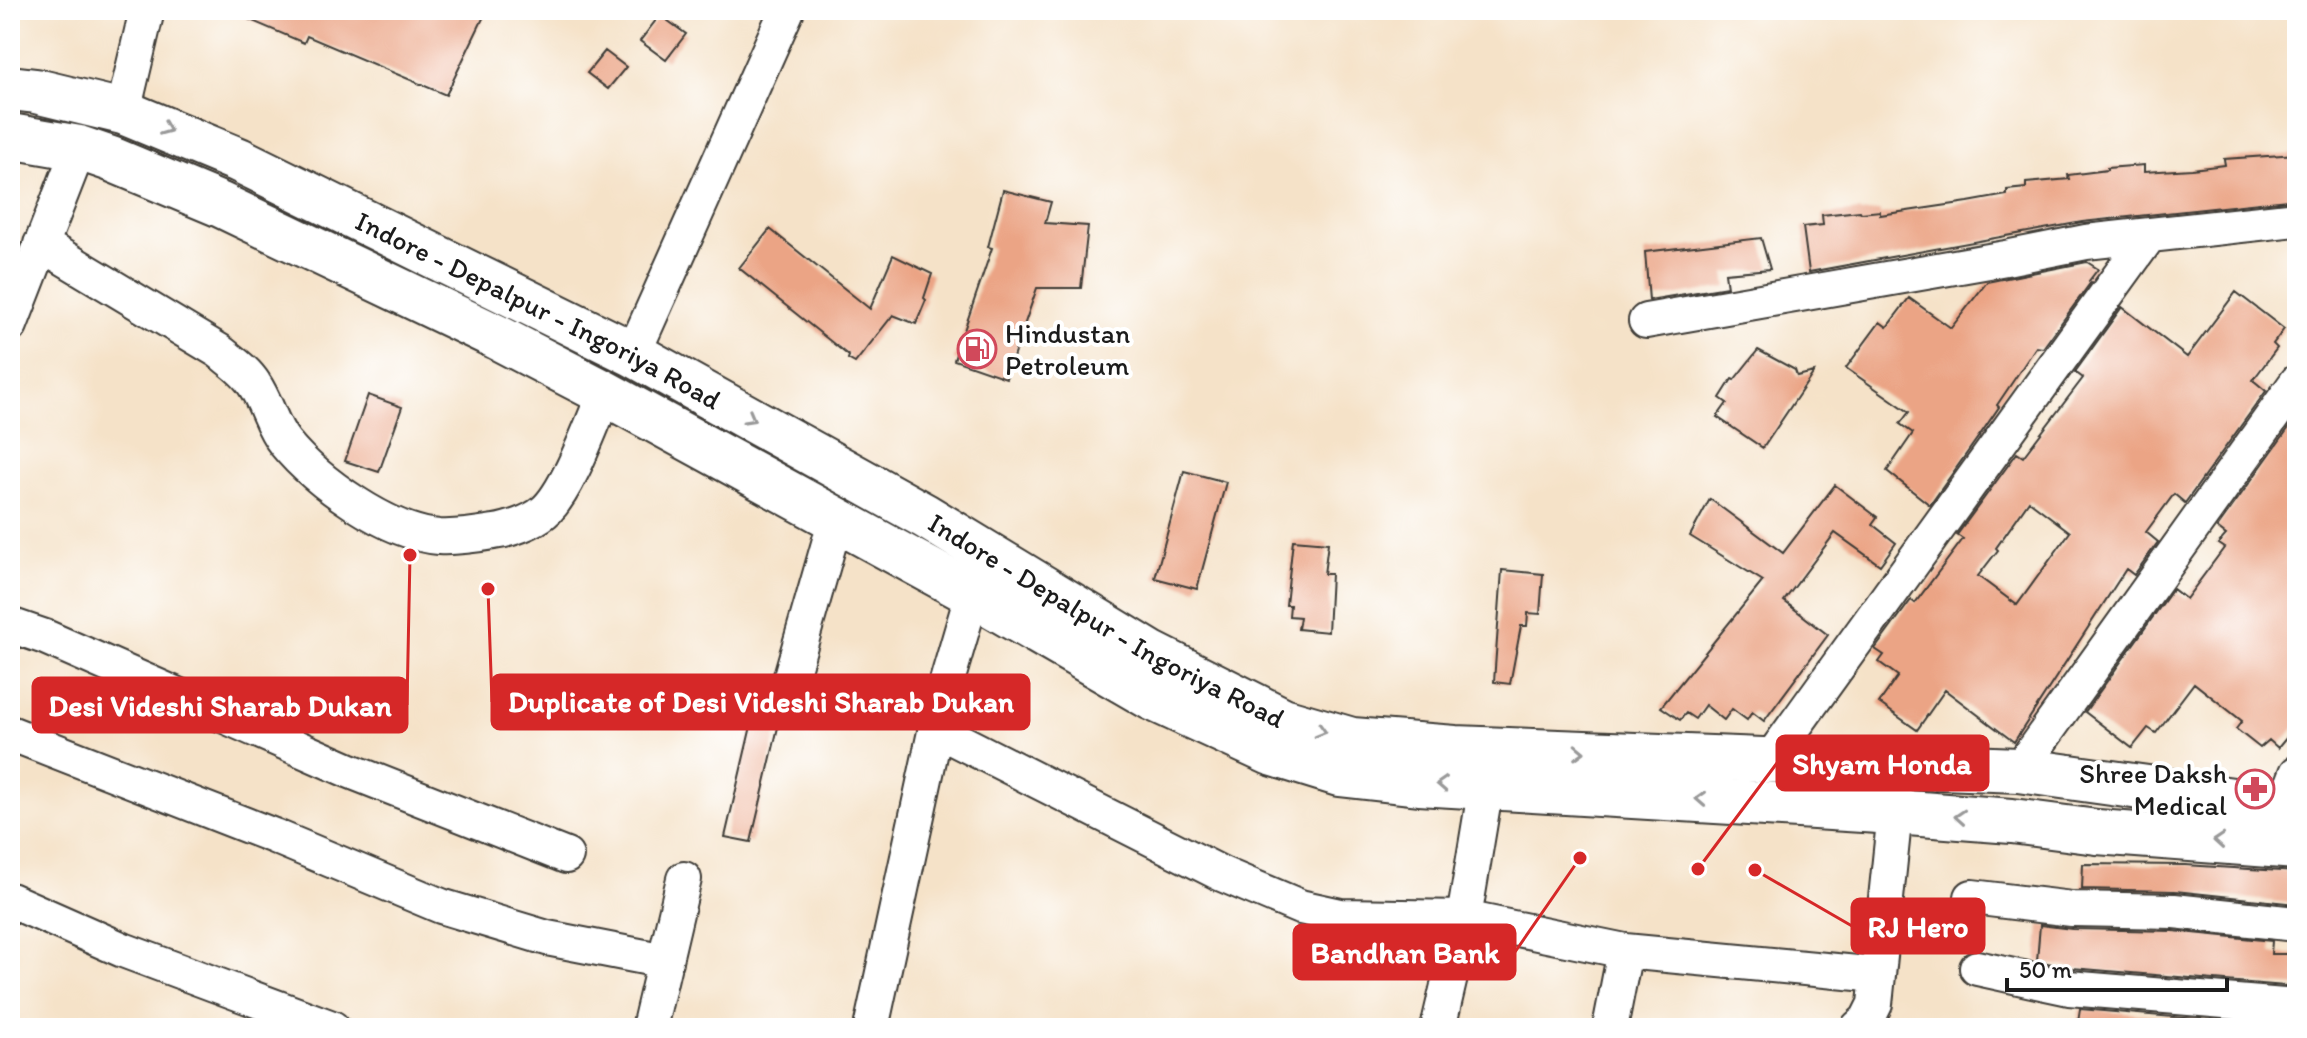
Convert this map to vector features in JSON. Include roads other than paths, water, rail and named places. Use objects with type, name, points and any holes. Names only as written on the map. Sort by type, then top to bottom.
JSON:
[{"type":"main road","name":"Indore - Depalpur - Ingoriya Road","points":[[10,88],[36,91],[123,112],[239,160],[633,354],[913,509],[1165,660],[1283,720],[1352,740],[1455,748],[2019,770],[2294,809]]},
{"type":"main road","name":"Indore - Depalpur - Ingoriya Road","points":[[10,136],[79,148],[111,159],[221,205],[497,337],[971,593],[1152,698],[1271,753],[1339,774],[1419,783],[1895,812],[2294,809]]},
{"type":"street","points":[[123,112],[147,10]]},
{"type":"street","points":[[633,354],[787,10]]},
{"type":"street","points":[[10,325],[79,148]]},
{"type":"street","points":[[1646,321],[2054,247],[2297,219]]},
{"type":"street","points":[[1770,760],[2148,237]]},
{"type":"street","points":[[41,244],[219,351],[254,384],[285,443],[339,491],[379,517],[407,529],[438,537],[476,535],[507,530],[544,512],[562,488],[605,393]]},
{"type":"street","points":[[2019,770],[2297,382]]},
{"type":"street","points":[[788,687],[836,519]]},
{"type":"street","points":[[871,1028],[935,729],[971,593],[987,553]]},
{"type":"street","points":[[10,625],[73,649],[348,770],[566,856]]},
{"type":"street","points":[[935,729],[1222,874],[1300,907],[1341,916],[1464,918],[1625,951],[1878,975]]},
{"type":"street","points":[[10,733],[274,836],[441,906],[547,938],[665,961]]},
{"type":"street","points":[[1438,1028],[1464,918],[1486,786]]},
{"type":"street","points":[[1858,1028],[1867,1020],[1875,1004],[1895,812]]},
{"type":"street","points":[[649,1028],[684,879]]},
{"type":"street","points":[[1972,897],[2072,909],[2174,911],[2297,924]]},
{"type":"street","points":[[10,900],[123,950],[332,1028]]},
{"type":"street","points":[[1610,1028],[1625,951]]},
{"type":"street","points":[[1977,968],[2069,988],[2297,1007]]},
{"type":"place","name":"Hindustan Petroleum","points":[[977,349]]},
{"type":"place","name":"Desi Videshi Sharab Dukan","points":[[410,555]]},
{"type":"place","name":"Duplicate of Desi Videshi Sharab Dukan","points":[[488,589]]},
{"type":"place","name":"Shree Daksh Medical","points":[[2255,789]]},
{"type":"place","name":"Bandhan Bank","points":[[1580,858]]},
{"type":"place","name":"Shyam Honda","points":[[1698,869]]},
{"type":"place","name":"RJ Hero","points":[[1755,870]]}]
